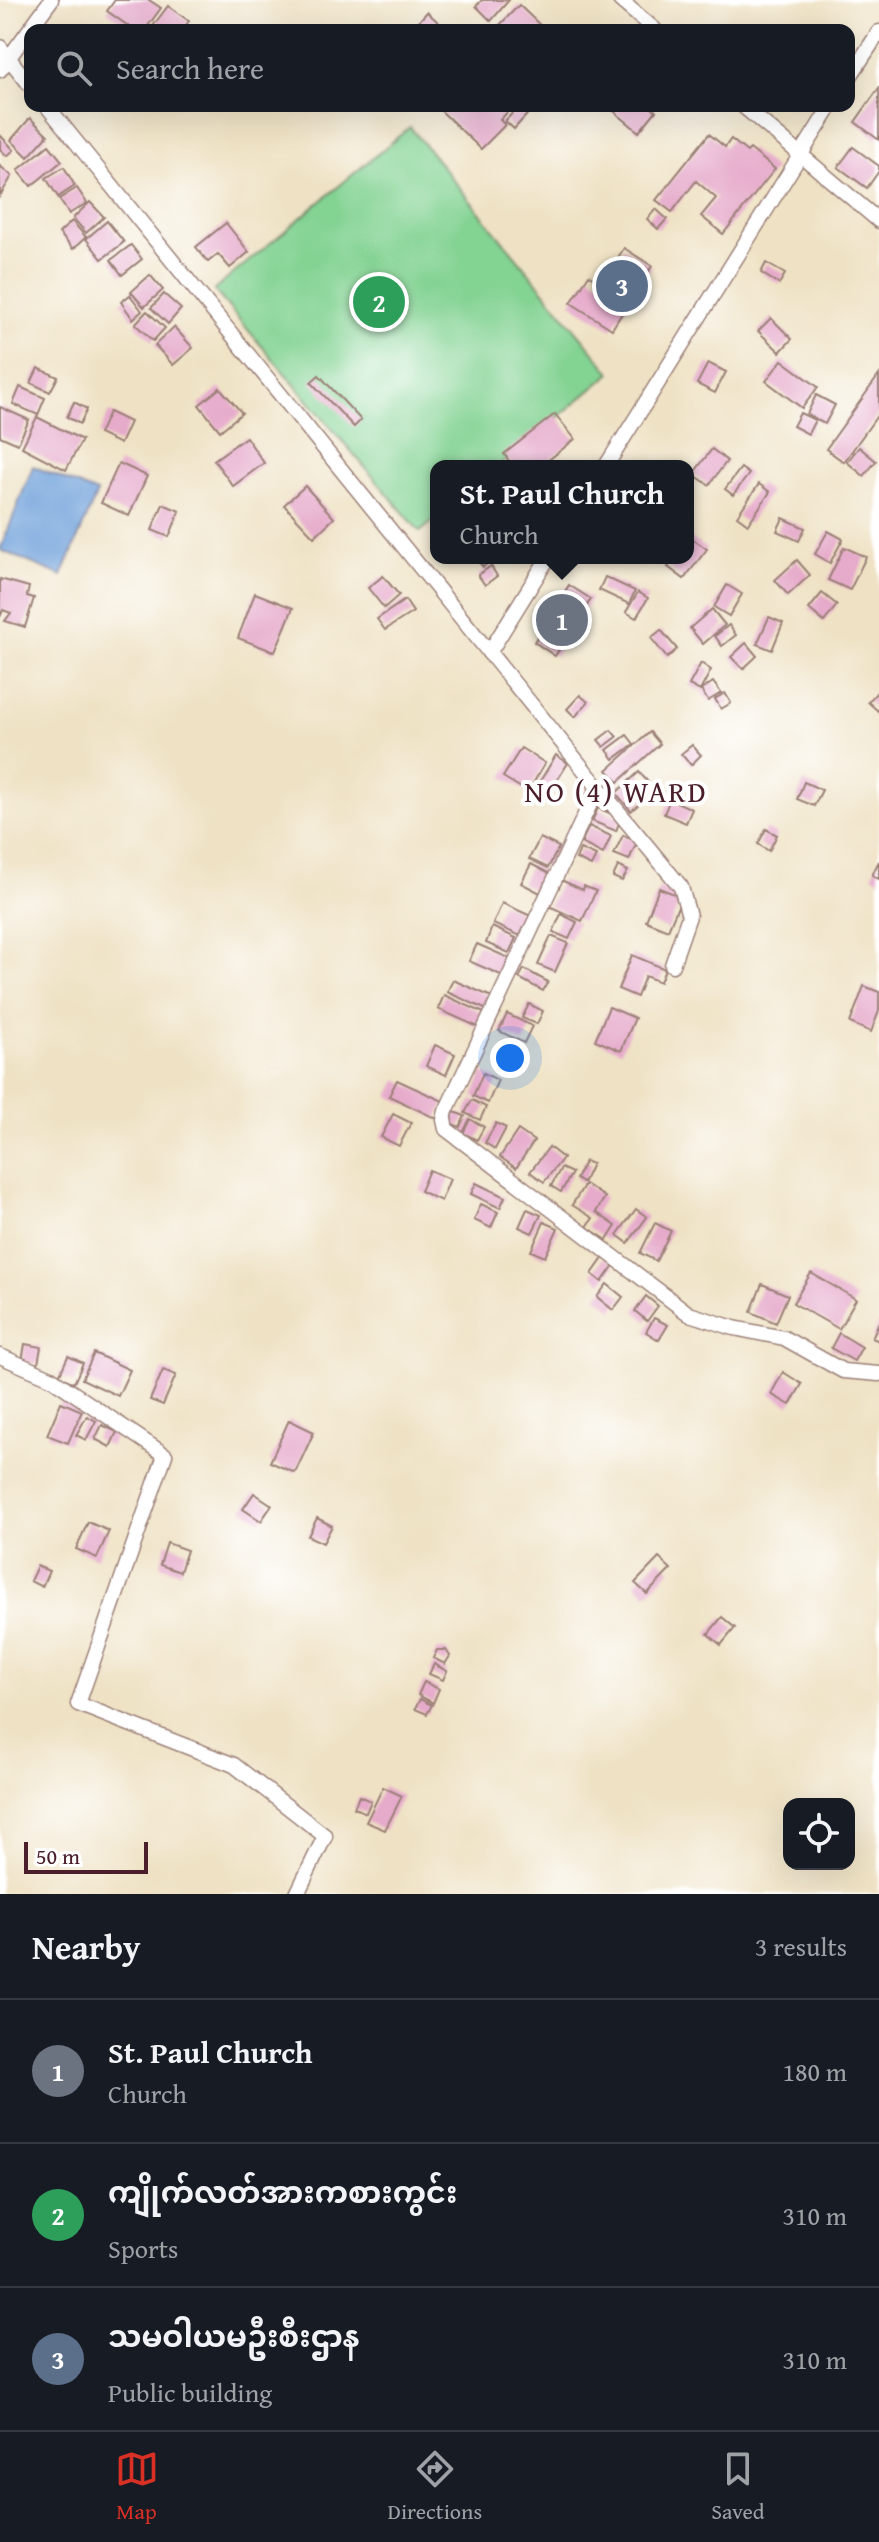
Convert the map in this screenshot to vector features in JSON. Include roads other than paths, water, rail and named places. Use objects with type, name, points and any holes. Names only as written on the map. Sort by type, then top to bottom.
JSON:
[{"type":"street","points":[[31,24],[51,0]]},
{"type":"street","points":[[620,0],[648,24]]},
{"type":"street","points":[[855,69],[879,32]]},
{"type":"street","points":[[24,33],[3,58],[24,79]]},
{"type":"street","points":[[52,112],[681,887],[689,916],[672,965]]},
{"type":"street","points":[[750,112],[879,221]]},
{"type":"street","points":[[610,460],[827,112]]},
{"type":"street","points":[[489,653],[544,564]]},
{"type":"street","points":[[598,787],[446,1111],[446,1129],[689,1314],[734,1328],[784,1338],[843,1371],[879,1374]]},
{"type":"street","points":[[0,1356],[51,1378],[165,1455],[78,1704],[234,1765],[325,1836],[297,1894]]},
{"type":"water","points":[[33,466],[97,493],[62,576],[0,550]]},
{"type":"place","name":"သမဝါယမဦးစီးဌာန","points":[[622,286]]},
{"type":"place","name":"ကျိုက်လတ်အားကစားကွင်း","points":[[379,302]]},
{"type":"place","name":"St. Paul Church","points":[[562,620]]},
{"type":"district","name":"NO (4) WARD","points":[[616,792]]}]
